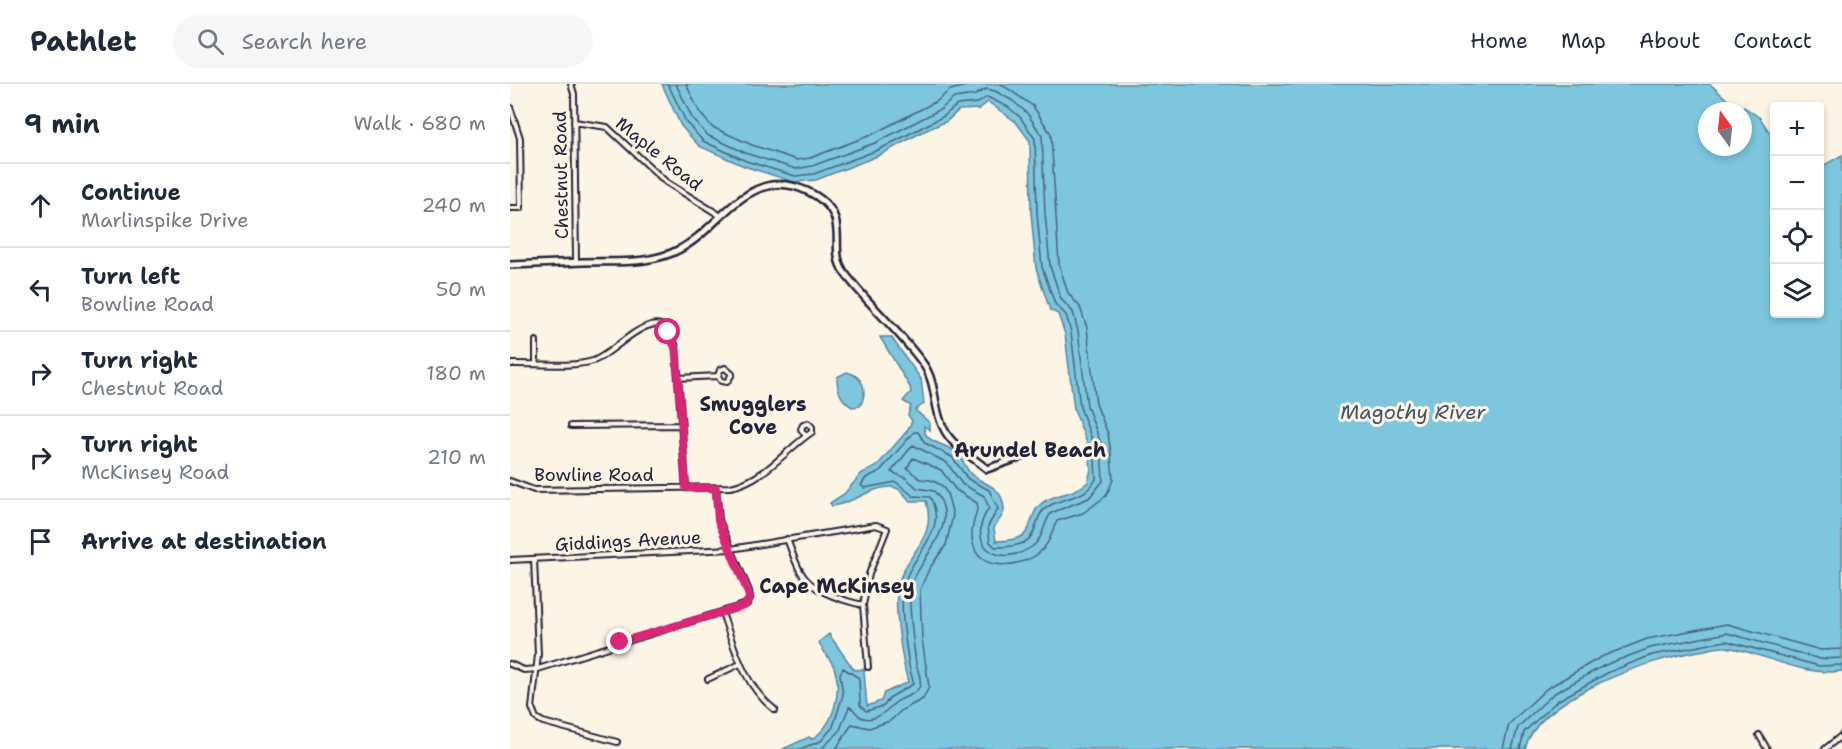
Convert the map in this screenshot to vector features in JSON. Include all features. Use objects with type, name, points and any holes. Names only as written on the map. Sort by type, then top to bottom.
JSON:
[{"type":"street","name":"Chestnut Road","points":[[571,86],[574,122],[576,262]]},
{"type":"street","points":[[510,107],[520,138],[521,208],[510,208]]},
{"type":"street","name":"Maple Road","points":[[574,122],[607,127],[666,182],[722,218]]},
{"type":"street","points":[[510,265],[635,261],[659,257],[690,243],[722,218],[740,198],[770,185],[791,186],[817,196],[835,218],[840,261],[845,273],[902,335],[930,375],[945,432],[987,469],[1021,457]]},
{"type":"street","points":[[510,364],[592,361],[608,354],[640,327],[658,326],[668,332],[675,342],[686,488]]},
{"type":"street","points":[[536,340],[536,363]]},
{"type":"street","points":[[678,378],[718,376]]},
{"type":"street","points":[[571,426],[681,425]]},
{"type":"street","name":"Bowline Road","points":[[510,481],[520,487],[534,490],[716,488],[740,485],[760,477],[800,443],[805,435]]},
{"type":"street","points":[[510,664],[524,670],[538,669],[744,606],[750,595],[717,515],[716,488]]},
{"type":"street","name":"Giddings Avenue","points":[[510,560],[731,549],[867,524],[887,529],[869,574],[863,605]]},
{"type":"street","points":[[787,539],[802,574],[808,582],[848,601],[863,605],[868,667]]},
{"type":"street","points":[[534,559],[538,669],[532,708],[536,718],[617,742]]},
{"type":"street","points":[[722,613],[740,664],[759,696],[775,710]]},
{"type":"street","points":[[708,679],[740,664]]},
{"type":"street","points":[[1759,735],[1767,749]]},
{"type":"street","points":[[1825,749],[1842,735]]},
{"type":"water","name":"Magothy River","points":[[662,84],[1710,84],[1730,102],[1698,102],[1698,156],[1752,156],[1752,112],[1760,118],[1770,133],[1770,318],[1824,318],[1824,165],[1842,155],[1842,671],[1812,671],[1726,647],[1678,655],[1626,672],[1573,697],[1550,713],[1534,730],[1525,749],[783,749],[809,737],[812,739],[820,733],[835,706],[837,686],[834,667],[819,642],[829,634],[854,670],[866,669],[864,672],[867,706],[881,701],[884,693],[908,682],[899,631],[897,590],[904,570],[921,543],[928,525],[926,501],[910,501],[898,489],[889,487],[839,505],[832,506],[830,503],[844,494],[862,473],[876,467],[907,431],[912,421],[908,415],[911,406],[903,401],[911,392],[910,387],[880,337],[891,337],[921,379],[924,404],[915,410],[930,423],[930,430],[924,426],[927,436],[957,453],[970,473],[999,494],[1004,511],[994,528],[996,541],[1021,537],[1030,527],[1038,507],[1045,501],[1078,489],[1088,482],[1091,469],[1088,446],[1074,409],[1065,334],[1058,314],[1050,310],[1036,268],[1031,213],[1030,141],[1016,122],[988,102],[979,109],[959,110],[947,121],[880,155],[816,180],[794,182],[744,166],[699,146],[681,126]]},
{"type":"water","points":[[847,372],[857,377],[863,385],[864,395],[860,406],[852,407],[842,398],[839,391],[837,377]]},
{"type":"district","name":"Smugglers Cove","points":[[753,416]]},
{"type":"district","name":"Arundel Beach","points":[[1030,450]]},
{"type":"district","name":"Cape McKinsey","points":[[837,586]]},
{"type":"route","points":[[620,642],[744,606],[750,598],[718,520],[716,488],[686,488],[676,350],[675,342],[668,332]]}]
